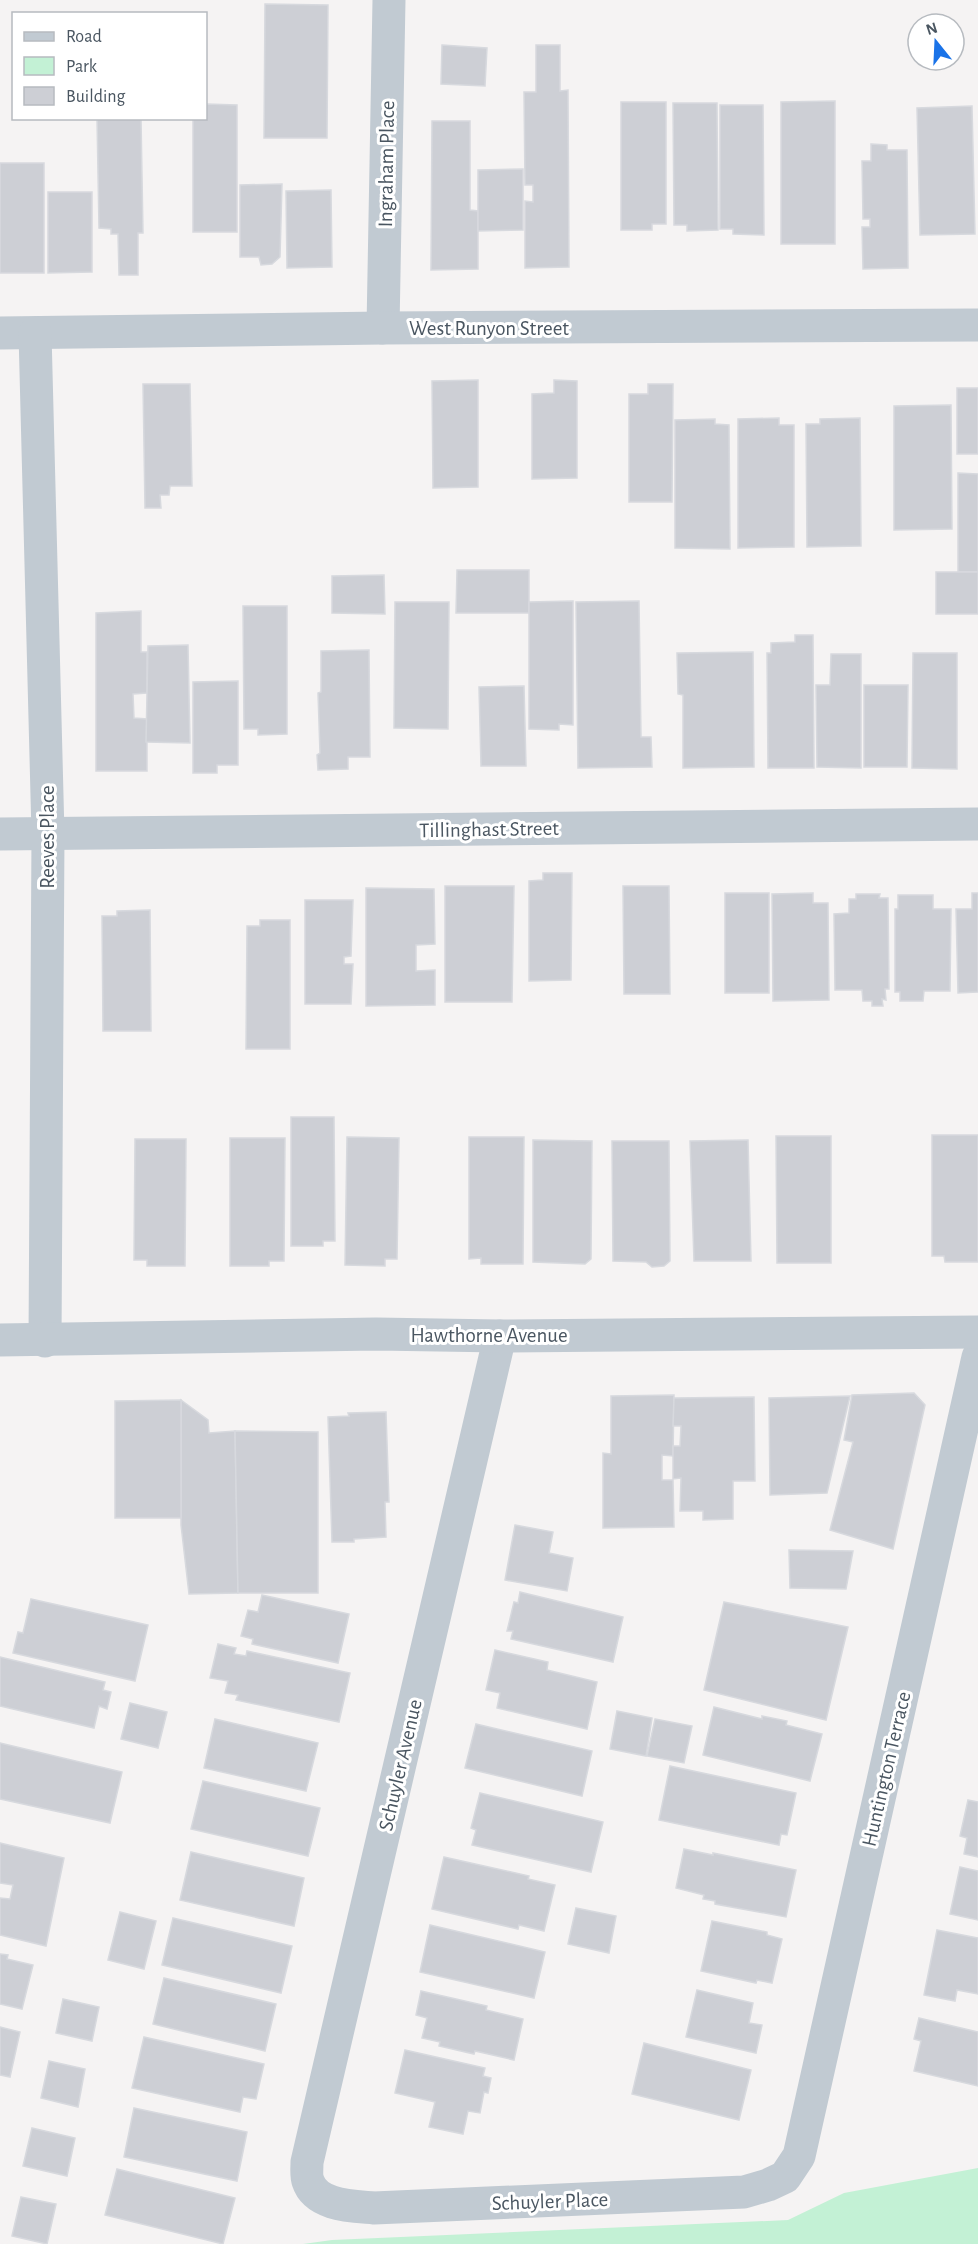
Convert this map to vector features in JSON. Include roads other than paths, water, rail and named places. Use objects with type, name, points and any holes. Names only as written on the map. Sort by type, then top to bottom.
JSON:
[{"type":"street","name":"Ingraham Place","points":[[383,328],[389,0]]},
{"type":"street","name":"West Runyon Street","points":[[0,333],[383,328],[978,325]]},
{"type":"street","name":"Reeves Place","points":[[35,333],[48,834],[45,1341]]},
{"type":"street","name":"Tillinghast Street","points":[[0,834],[978,824]]},
{"type":"street","name":"Hawthorne Avenue","points":[[0,1340],[376,1334],[500,1336],[978,1332]]},
{"type":"street","name":"Schuyler Avenue","points":[[315,2193],[308,2181],[307,2162],[500,1336]]},
{"type":"street","name":"Huntington Terrace","points":[[785,2177],[799,2156],[978,1357]]},
{"type":"street","name":"Schuyler Place","points":[[315,2193],[338,2204],[374,2208],[744,2192],[785,2177]]}]
